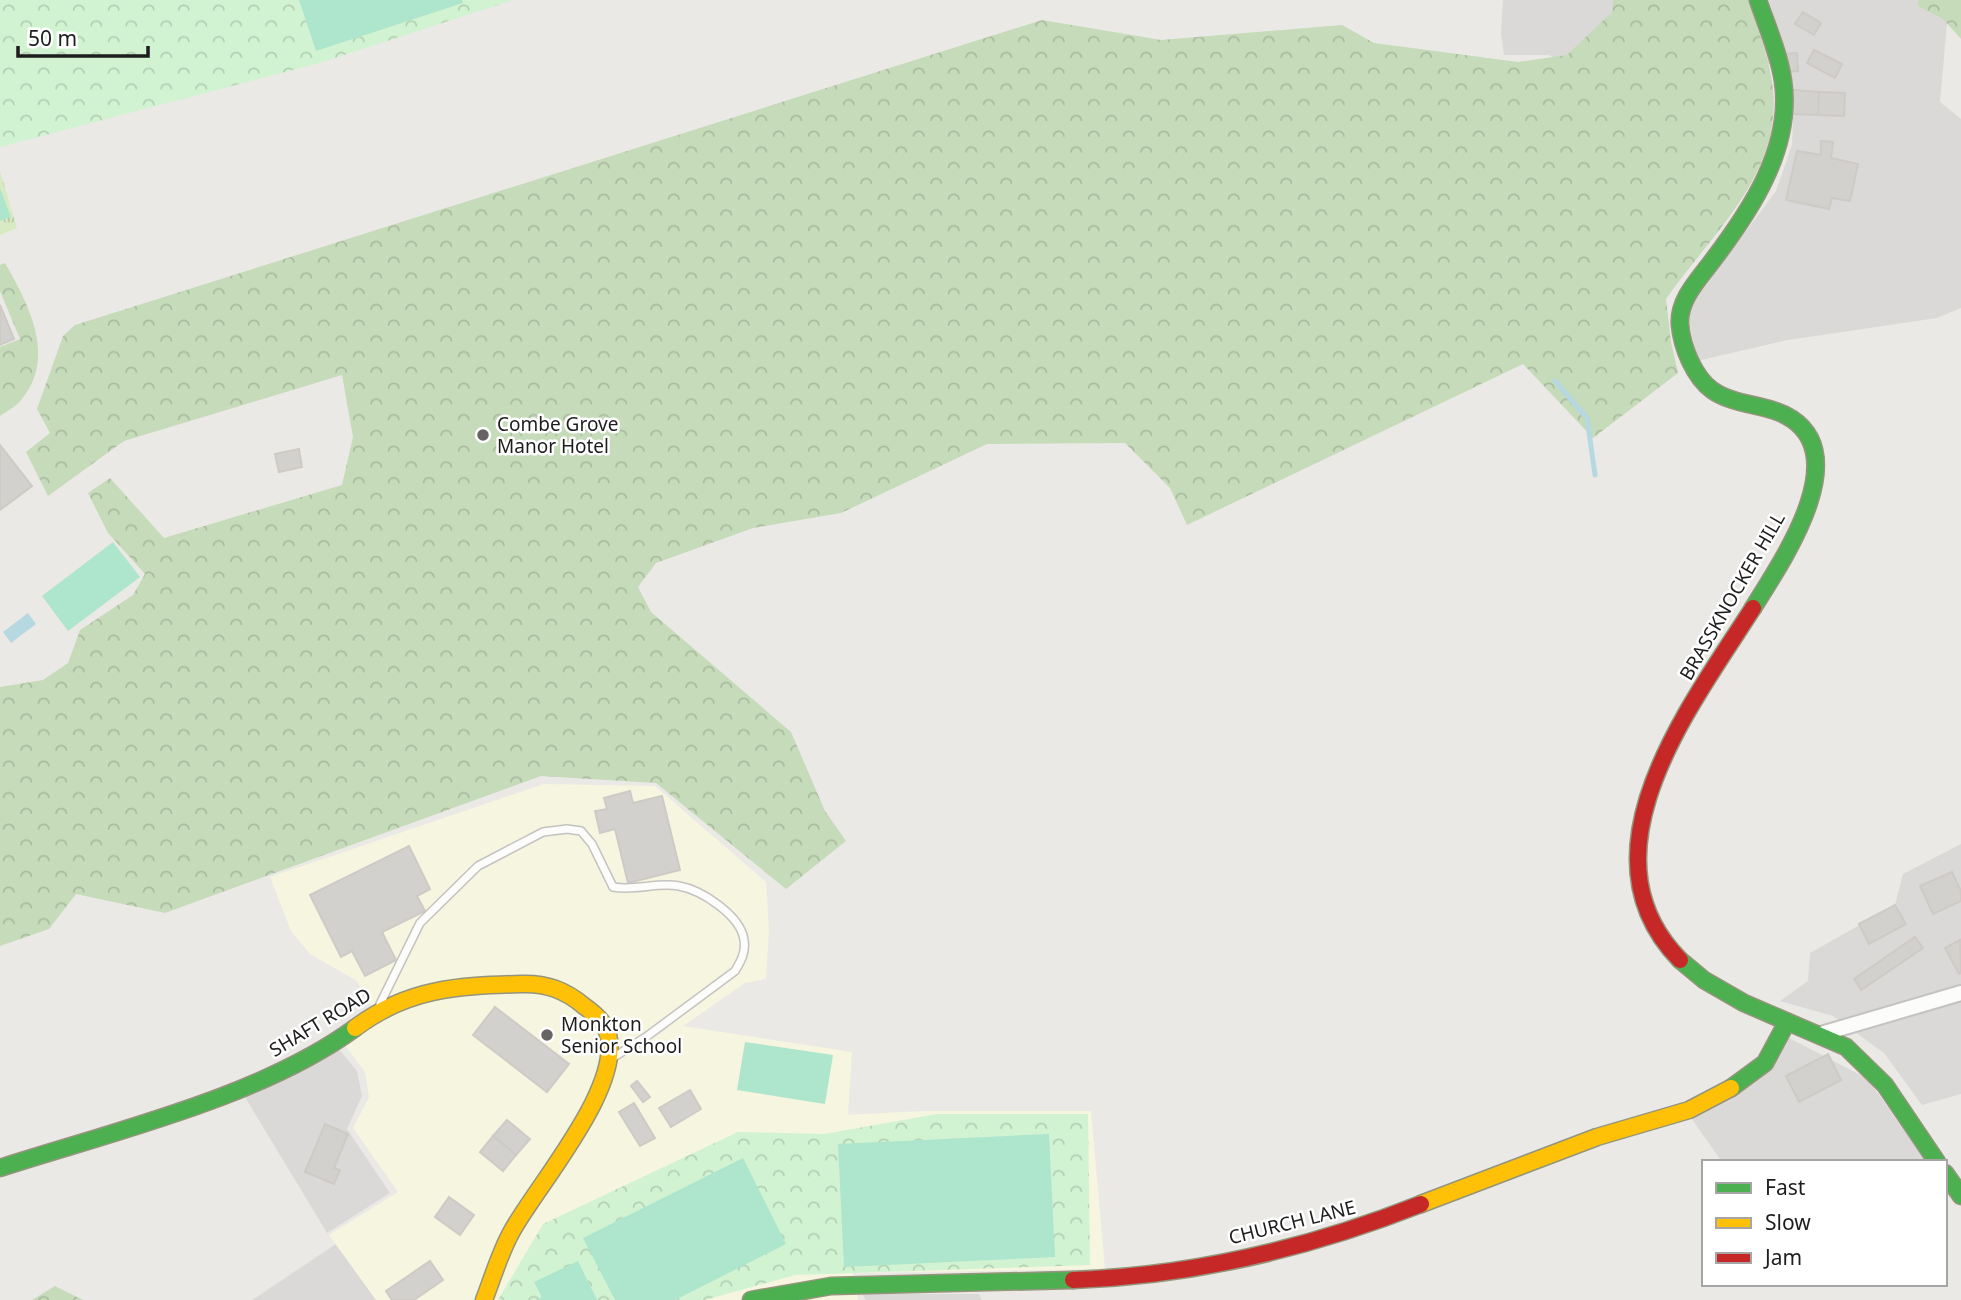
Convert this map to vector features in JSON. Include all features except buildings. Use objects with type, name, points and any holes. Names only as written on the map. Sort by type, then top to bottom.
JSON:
[{"type":"street","name":"BRASSKNOCKER HILL","points":[[1758,0],[1784,91],[1779,142],[1758,193],[1695,283],[1680,319],[1691,363],[1707,386],[1729,399],[1772,410],[1797,422],[1815,449],[1816,480],[1798,530],[1654,775],[1636,844],[1638,875],[1646,909],[1664,944],[1687,970],[1723,992],[1847,1048],[1873,1070],[1936,1160]]},
{"type":"street","name":"SHAFT ROAD","points":[[0,1168],[240,1090],[338,1040],[377,1011],[413,996],[451,986],[537,983],[568,992],[589,1009],[606,1028],[611,1058]]},
{"type":"street","points":[[1821,1034],[1961,993]]},
{"type":"street","name":"CHURCH LANE","points":[[751,1300],[831,1286],[1094,1279],[1181,1269],[1244,1258],[1352,1231],[1597,1137],[1689,1110],[1732,1088],[1765,1063],[1787,1023]]},
{"type":"street","points":[[484,1300],[511,1232],[587,1117],[611,1058]]},
{"type":"street","points":[[1947,1177],[1961,1196]]},
{"type":"lane","points":[[377,1011],[420,923],[478,866],[543,832],[567,829],[581,831],[592,844],[613,887],[632,890],[679,886],[698,892],[728,914],[744,937],[743,958],[735,971],[646,1037],[611,1058]]},
{"type":"shaded area","points":[[1503,0],[1747,0],[1772,63],[1657,115],[1549,55],[1504,55],[1501,33]]},
{"type":"shaded area","points":[[1769,0],[1943,0],[1947,23],[1940,102],[1961,119],[1961,308],[1937,318],[1788,340],[1697,361],[1688,316],[1695,300],[1776,191],[1792,145],[1794,94]]},
{"type":"shaded area","name":"Monkton Senior School","points":[[544,784],[655,786],[766,882],[769,930],[766,979],[745,983],[683,1026],[852,1052],[848,1115],[922,1111],[1091,1111],[1105,1269],[853,1273],[858,1300],[376,1300],[329,1235],[398,1192],[353,1128],[369,1097],[365,1072],[344,1044],[377,1016],[357,981],[310,954],[291,931],[270,877]]},
{"type":"shaded area","points":[[1961,844],[1961,1094],[1922,1105],[1884,1053],[1833,1016],[1780,1001],[1808,981],[1810,953],[1895,905],[1903,874]]},
{"type":"shaded area","points":[[1789,1038],[1868,1079],[1925,1160],[1721,1160],[1687,1112]]},
{"type":"shaded area","points":[[338,1048],[357,1071],[362,1096],[347,1129],[390,1193],[327,1233],[245,1097]]},
{"type":"shaded area","points":[[336,1244],[376,1300],[252,1300]]},
{"type":"shaded area","points":[[862,1294],[979,1294],[982,1300],[866,1300]]},
{"type":"green space","points":[[0,0],[513,0],[323,62],[0,147]]},
{"type":"green space","points":[[299,0],[462,0],[463,3],[316,51]]},
{"type":"green space","points":[[1613,0],[1749,0],[1771,78],[1773,120],[1766,149],[1740,202],[1666,299],[1678,373],[1593,438],[1523,364],[1187,525],[1170,488],[1125,443],[987,444],[841,513],[753,528],[656,563],[638,587],[651,612],[791,732],[825,811],[846,841],[786,889],[656,783],[541,776],[165,913],[76,894],[49,929],[0,946],[0,687],[43,680],[68,663],[80,630],[133,595],[145,574],[108,533],[88,493],[110,478],[164,538],[342,485],[353,437],[342,375],[124,441],[48,496],[26,452],[50,433],[37,409],[63,336],[75,325],[1042,20],[1161,40],[1342,25],[1374,43],[1518,62],[1567,55],[1612,12]]},
{"type":"green space","points":[[1918,0],[1961,0],[1961,39],[1943,19],[1918,6]]},
{"type":"green space","points":[[0,171],[17,228],[0,235]]},
{"type":"green space","points":[[0,188],[11,217],[0,221]]},
{"type":"green space","points":[[5,263],[30,313],[38,348],[32,383],[20,402],[0,416],[0,347],[20,339],[0,291],[0,265]]},
{"type":"green space","points":[[113,542],[140,577],[68,631],[42,596]]},
{"type":"green space","points":[[745,1042],[833,1055],[825,1104],[737,1090]]},
{"type":"green space","points":[[937,1114],[1088,1114],[1090,1265],[795,1275],[705,1300],[498,1300],[543,1224],[738,1132],[824,1134]]},
{"type":"green space","points":[[1049,1134],[1055,1257],[844,1267],[838,1144]]},
{"type":"green space","points":[[743,1158],[786,1244],[675,1300],[615,1300],[583,1238]]},
{"type":"green space","points":[[578,1261],[597,1300],[537,1300],[542,1297],[534,1282]]},
{"type":"green space","points":[[55,1286],[83,1300],[32,1300]]},
{"type":"water","points":[[28,613],[36,624],[11,643],[3,632]]},
{"type":"waterway","points":[[1555,381],[1587,418],[1595,475]]},
{"type":"traffic: fast","points":[[1753,608],[1779,566],[1806,512],[1814,485],[1815,460],[1809,437],[1792,419],[1773,410],[1721,395],[1706,384],[1690,361],[1683,343],[1680,316],[1689,292],[1753,202],[1775,155],[1781,131],[1783,81],[1776,50],[1758,0]]},
{"type":"traffic: fast","points":[[1680,960],[1704,980],[1744,1003],[1846,1047],[1885,1085],[1936,1160]]},
{"type":"traffic: fast","points":[[1731,1088],[1765,1063],[1787,1022]]},
{"type":"traffic: fast","points":[[0,1168],[231,1093],[317,1052],[355,1028]]},
{"type":"traffic: fast","points":[[1947,1176],[1961,1196]]},
{"type":"traffic: fast","points":[[751,1300],[831,1286],[1073,1280]]},
{"type":"traffic: slow","points":[[355,1028],[394,1005],[414,997],[454,988],[530,984],[547,986],[577,1000],[593,1013],[606,1029],[610,1051],[605,1076],[593,1104],[512,1231],[484,1300]]},
{"type":"traffic: slow","points":[[1421,1204],[1597,1137],[1689,1110],[1731,1088]]},
{"type":"traffic: jam","points":[[1680,960],[1650,918],[1639,873],[1641,827],[1654,780],[1675,733],[1753,608]]},
{"type":"traffic: jam","points":[[1073,1280],[1162,1272],[1251,1257],[1337,1233],[1421,1204]]},
{"type":"place","name":"Combe Grove Manor Hotel","points":[[483,435]]},
{"type":"place","name":"Monkton Senior School","points":[[547,1035]]}]
